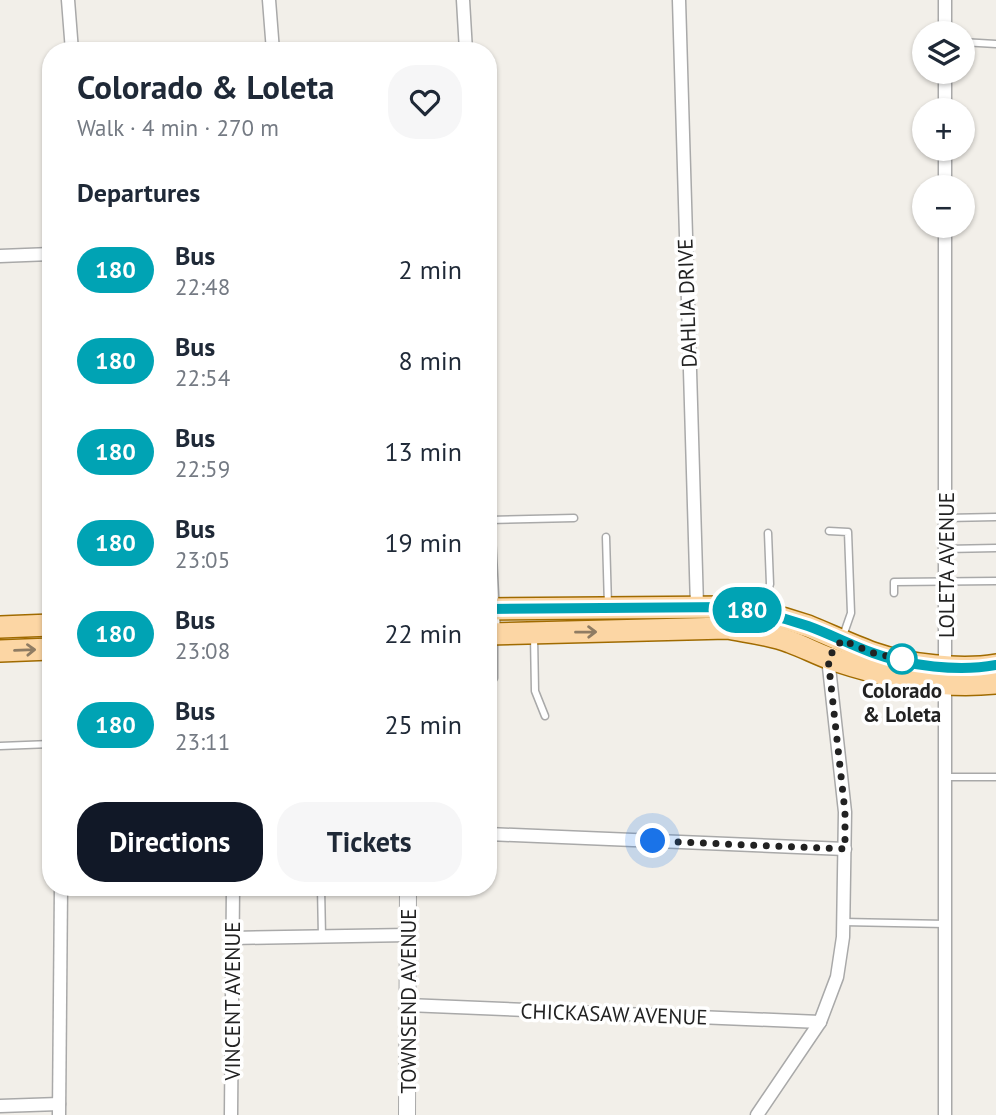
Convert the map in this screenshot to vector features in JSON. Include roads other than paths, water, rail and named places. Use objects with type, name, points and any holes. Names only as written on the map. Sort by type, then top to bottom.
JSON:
[{"type":"main road","points":[[695,630],[697,606]]},
{"type":"main road","points":[[497,609],[729,607],[762,612],[876,654],[946,676],[966,668],[996,665]]},
{"type":"main road","points":[[0,627],[42,625]]},
{"type":"main road","points":[[497,634],[727,628],[764,634],[828,658],[893,677],[946,676],[996,683]]},
{"type":"main road","points":[[0,651],[42,649]]},
{"type":"street","points":[[68,0],[71,42]]},
{"type":"street","points":[[269,0],[272,42]]},
{"type":"street","points":[[463,0],[465,42]]},
{"type":"street","name":"DAHLIA DRIVE","points":[[679,0],[697,606]]},
{"type":"street","points":[[945,0],[945,21]]},
{"type":"street","name":"LOLETA AVENUE","points":[[944,1115],[945,238]]},
{"type":"street","points":[[0,256],[42,254]]},
{"type":"street","points":[[757,1115],[820,1022],[837,977],[843,922],[845,812],[828,658],[842,640]]},
{"type":"street","points":[[497,834],[845,849]]},
{"type":"street","points":[[0,1106],[59,1109],[61,896]]},
{"type":"street","name":"VINCENT AVENUE","points":[[231,1115],[233,896]]},
{"type":"street","name":"TOWNSEND AVENUE","points":[[408,896],[408,1115]]},
{"type":"street","points":[[232,938],[408,935]]},
{"type":"street","name":"CHICKASAW AVENUE","points":[[407,1004],[820,1022]]},
{"type":"lane","points":[[975,42],[996,44]]},
{"type":"lane","points":[[946,518],[996,517]]},
{"type":"lane","points":[[497,519],[574,518]]},
{"type":"lane","points":[[829,531],[848,532],[851,613],[842,640]]},
{"type":"lane","points":[[762,612],[770,584],[768,533]]},
{"type":"lane","points":[[606,537],[608,607]]},
{"type":"lane","points":[[946,549],[996,548]]},
{"type":"lane","points":[[894,593],[894,582],[996,581]]},
{"type":"lane","points":[[534,633],[535,691],[545,716]]},
{"type":"lane","points":[[0,746],[42,744]]},
{"type":"lane","points":[[946,777],[996,777]]},
{"type":"lane","points":[[321,896],[322,937]]},
{"type":"lane","points":[[843,922],[946,924]]},
{"type":"place","name":"Colorado & Loleta","points":[[902,659]]}]
